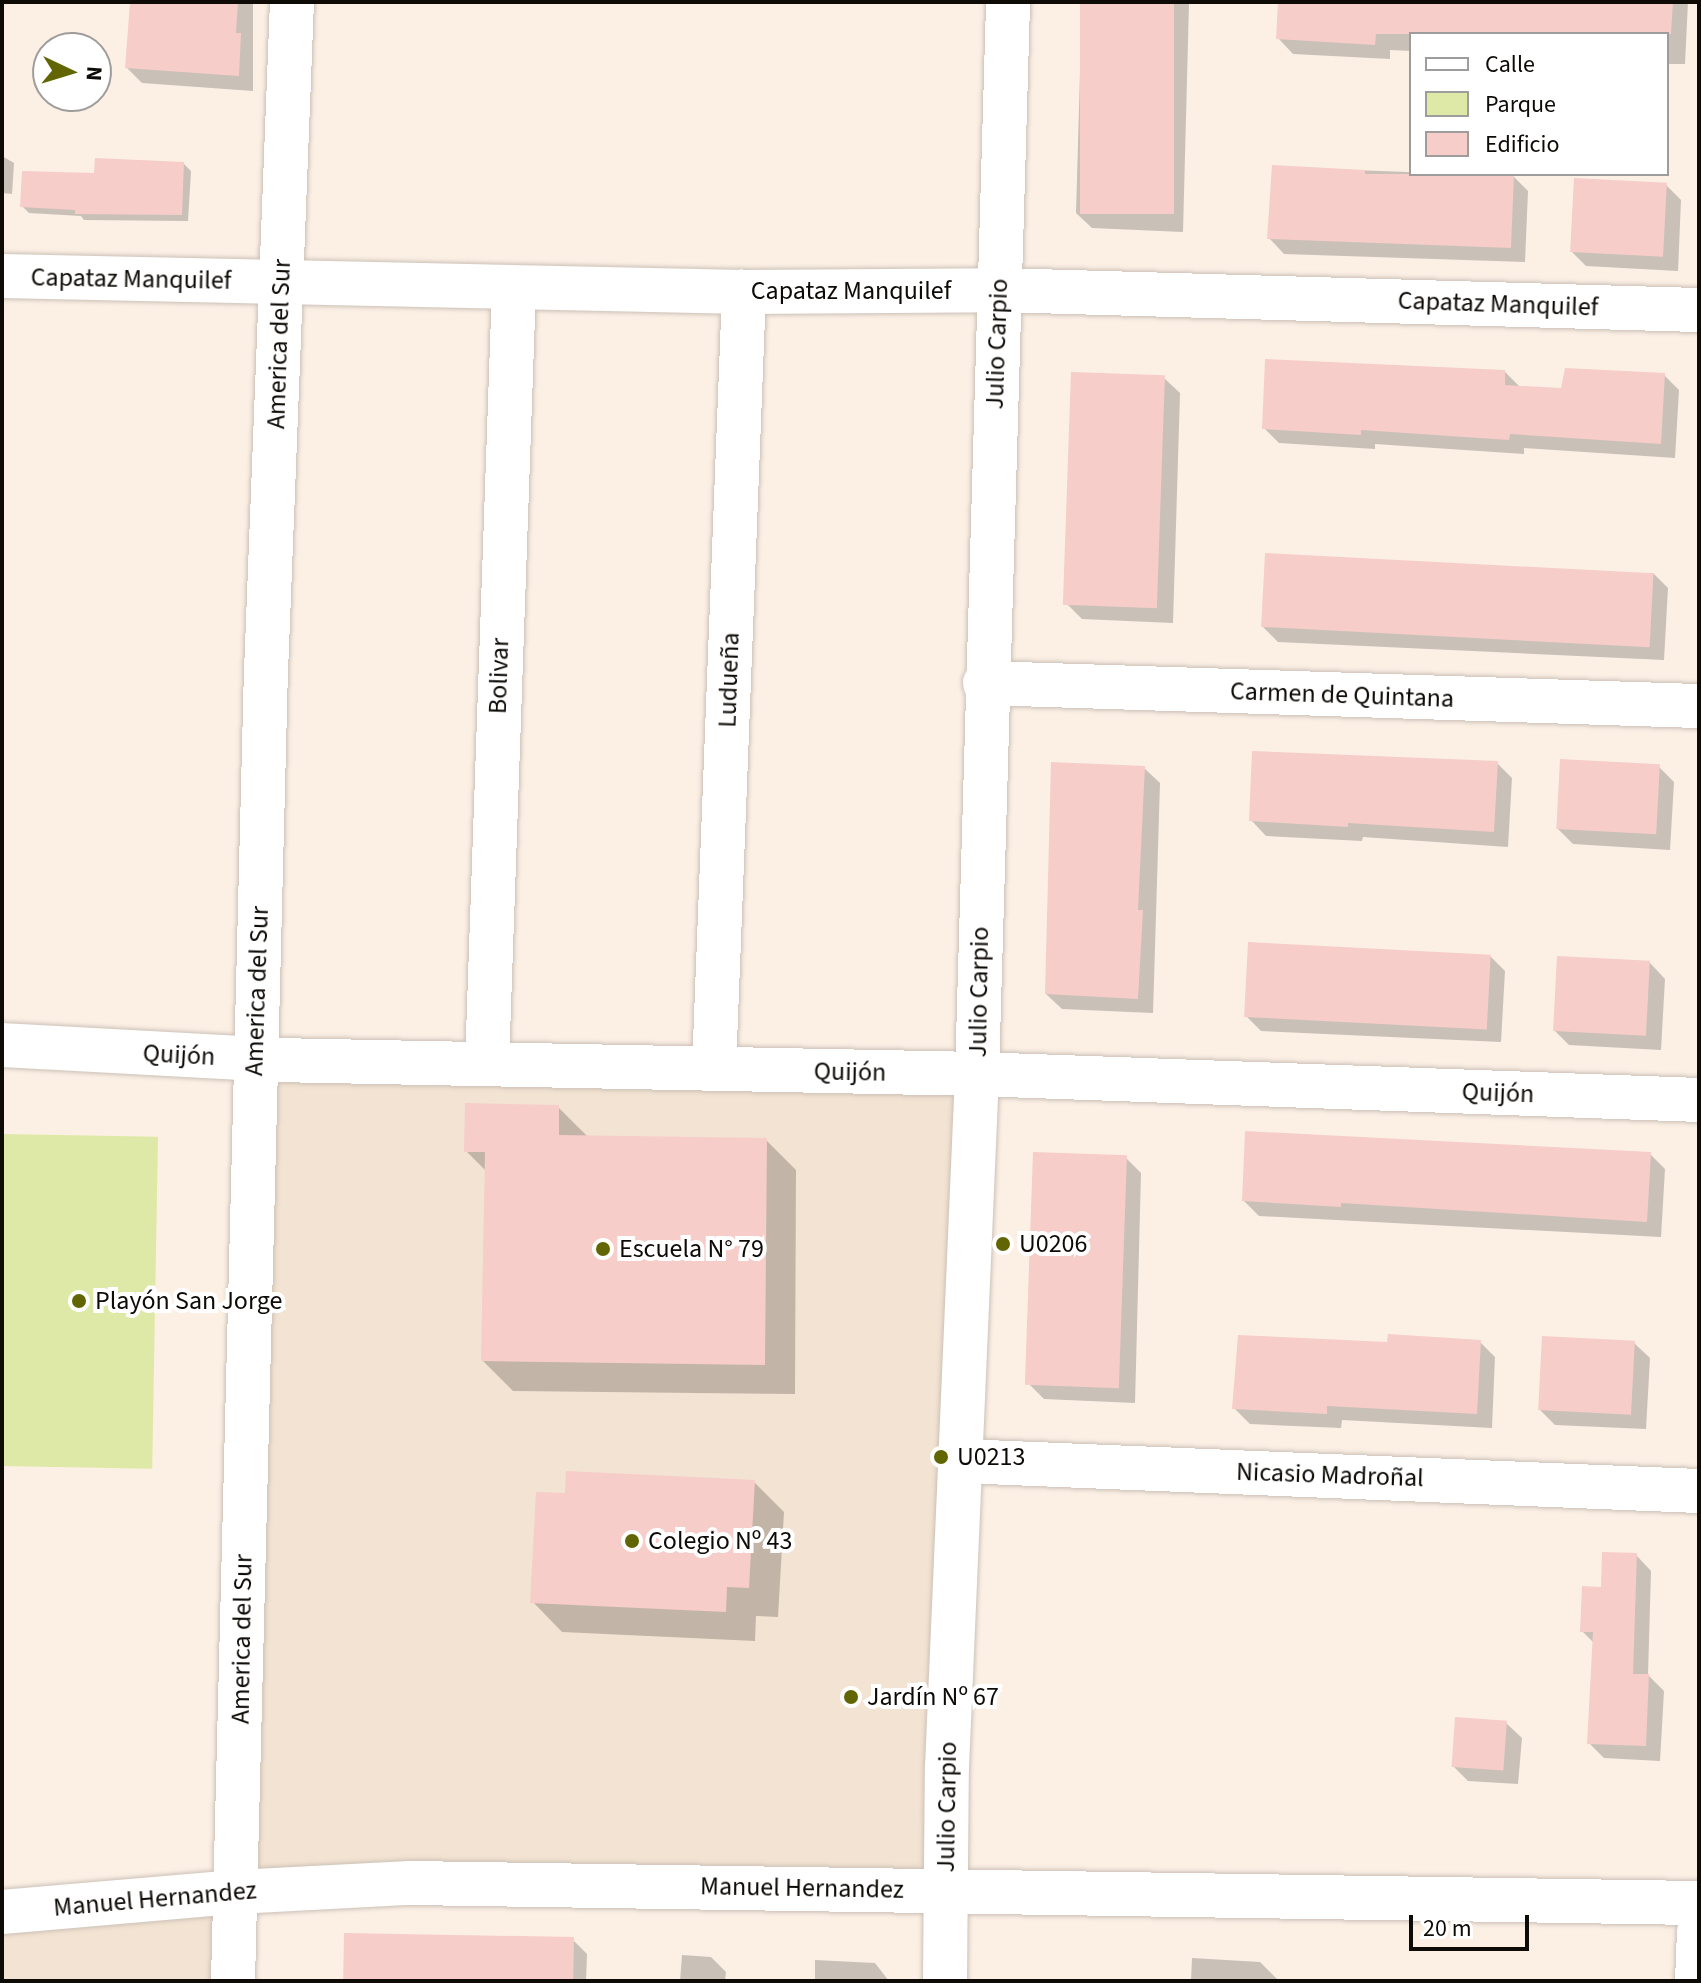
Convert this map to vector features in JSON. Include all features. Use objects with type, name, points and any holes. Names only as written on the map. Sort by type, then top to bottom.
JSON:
[{"type":"street","name":"America del Sur","points":[[233,1981],[255,1060],[292,2]]},
{"type":"street","name":"Julio Carpio","points":[[945,1981],[947,1767],[977,1074],[985,683],[1008,2]]},
{"type":"street","name":"Capataz Manquilef","points":[[2,276],[744,292],[999,290],[1699,310]]},
{"type":"street","name":"Bolivar","points":[[487,1064],[514,288]]},
{"type":"street","name":"Ludueña","points":[[714,1069],[744,292]]},
{"type":"street","name":"Carmen de Quintana","points":[[985,683],[1699,706]]},
{"type":"street","name":"Quijón","points":[[2,1045],[255,1060],[977,1074],[1699,1100]]},
{"type":"street","name":"Nicasio Madroñal","points":[[961,1461],[1699,1491]]},
{"type":"street","name":"Manuel Hernandez","points":[[2,1912],[236,1892],[410,1883],[1699,1903]]},
{"type":"street","points":[[1697,1981],[1699,1932]]},
{"type":"shaded area","points":[[255,1060],[977,1074],[946,1890],[236,1892],[233,1981],[2,1981],[2,1912],[236,1891]]},
{"type":"green space","name":"Playón San Jorge","points":[[2,1134],[158,1137],[152,1469],[2,1466]]},
{"type":"building","points":[[130,2],[238,2],[236,33],[241,33],[239,76],[125,68]]},
{"type":"building","points":[[1080,2],[1174,2],[1174,214],[1080,214]]},
{"type":"building","points":[[1278,2],[1673,2],[1671,34],[1409,32],[1376,34],[1375,45],[1276,39]]},
{"type":"building","points":[[95,158],[184,162],[182,215],[75,214],[75,210],[20,207],[22,171],[94,173]]},
{"type":"building","points":[[1272,165],[1365,170],[1365,174],[1514,176],[1511,248],[1267,239]]},
{"type":"building","points":[[1574,178],[1667,183],[1663,257],[1570,252]]},
{"type":"building","points":[[1265,359],[1505,370],[1505,385],[1561,388],[1565,368],[1665,373],[1661,444],[1510,434],[1509,440],[1361,430],[1361,435],[1262,429]]},
{"type":"building","points":[[1071,372],[1165,375],[1157,608],[1063,605]]},
{"type":"building","points":[[1265,553],[1653,573],[1650,647],[1261,627]]},
{"type":"building","points":[[1252,751],[1498,761],[1494,832],[1348,823],[1348,827],[1249,821]]},
{"type":"building","points":[[1560,759],[1660,764],[1656,834],[1556,829]]},
{"type":"building","points":[[1051,762],[1145,766],[1138,910],[1143,910],[1138,999],[1045,994]]},
{"type":"building","points":[[1248,942],[1491,955],[1487,1030],[1244,1017]]},
{"type":"building","points":[[1557,956],[1650,961],[1646,1036],[1553,1031]]},
{"type":"building","points":[[465,1103],[559,1105],[559,1135],[767,1138],[765,1365],[481,1361],[485,1152],[464,1152]]},
{"type":"building","points":[[1245,1131],[1651,1152],[1647,1222],[1341,1203],[1341,1207],[1242,1201]]},
{"type":"building","points":[[1033,1152],[1127,1155],[1119,1388],[1025,1385]]},
{"type":"building","points":[[1388,1334],[1481,1340],[1477,1414],[1327,1406],[1327,1414],[1232,1409],[1238,1335],[1387,1342]]},
{"type":"building","points":[[1542,1336],[1635,1341],[1631,1415],[1538,1410]]},
{"type":"building","points":[[566,1471],[755,1480],[749,1588],[727,1587],[726,1612],[530,1603],[536,1492],[565,1493]]},
{"type":"building","points":[[1602,1552],[1637,1553],[1633,1674],[1649,1674],[1646,1746],[1587,1744],[1593,1632],[1580,1632],[1582,1586],[1601,1587]]},
{"type":"building","points":[[1455,1717],[1507,1721],[1503,1771],[1452,1767]]},
{"type":"building","points":[[344,1933],[574,1937],[573,1981],[343,1981]]},
{"type":"place","name":"U0206","points":[[1003,1244]]},
{"type":"place","name":"Escuela N° 79","points":[[603,1249]]},
{"type":"place","name":"Playón San Jorge","points":[[79,1301]]},
{"type":"place","name":"U0213","points":[[941,1457]]},
{"type":"place","name":"Colegio Nº 43","points":[[632,1541]]},
{"type":"place","name":"Jardín Nº 67","points":[[851,1697]]}]
